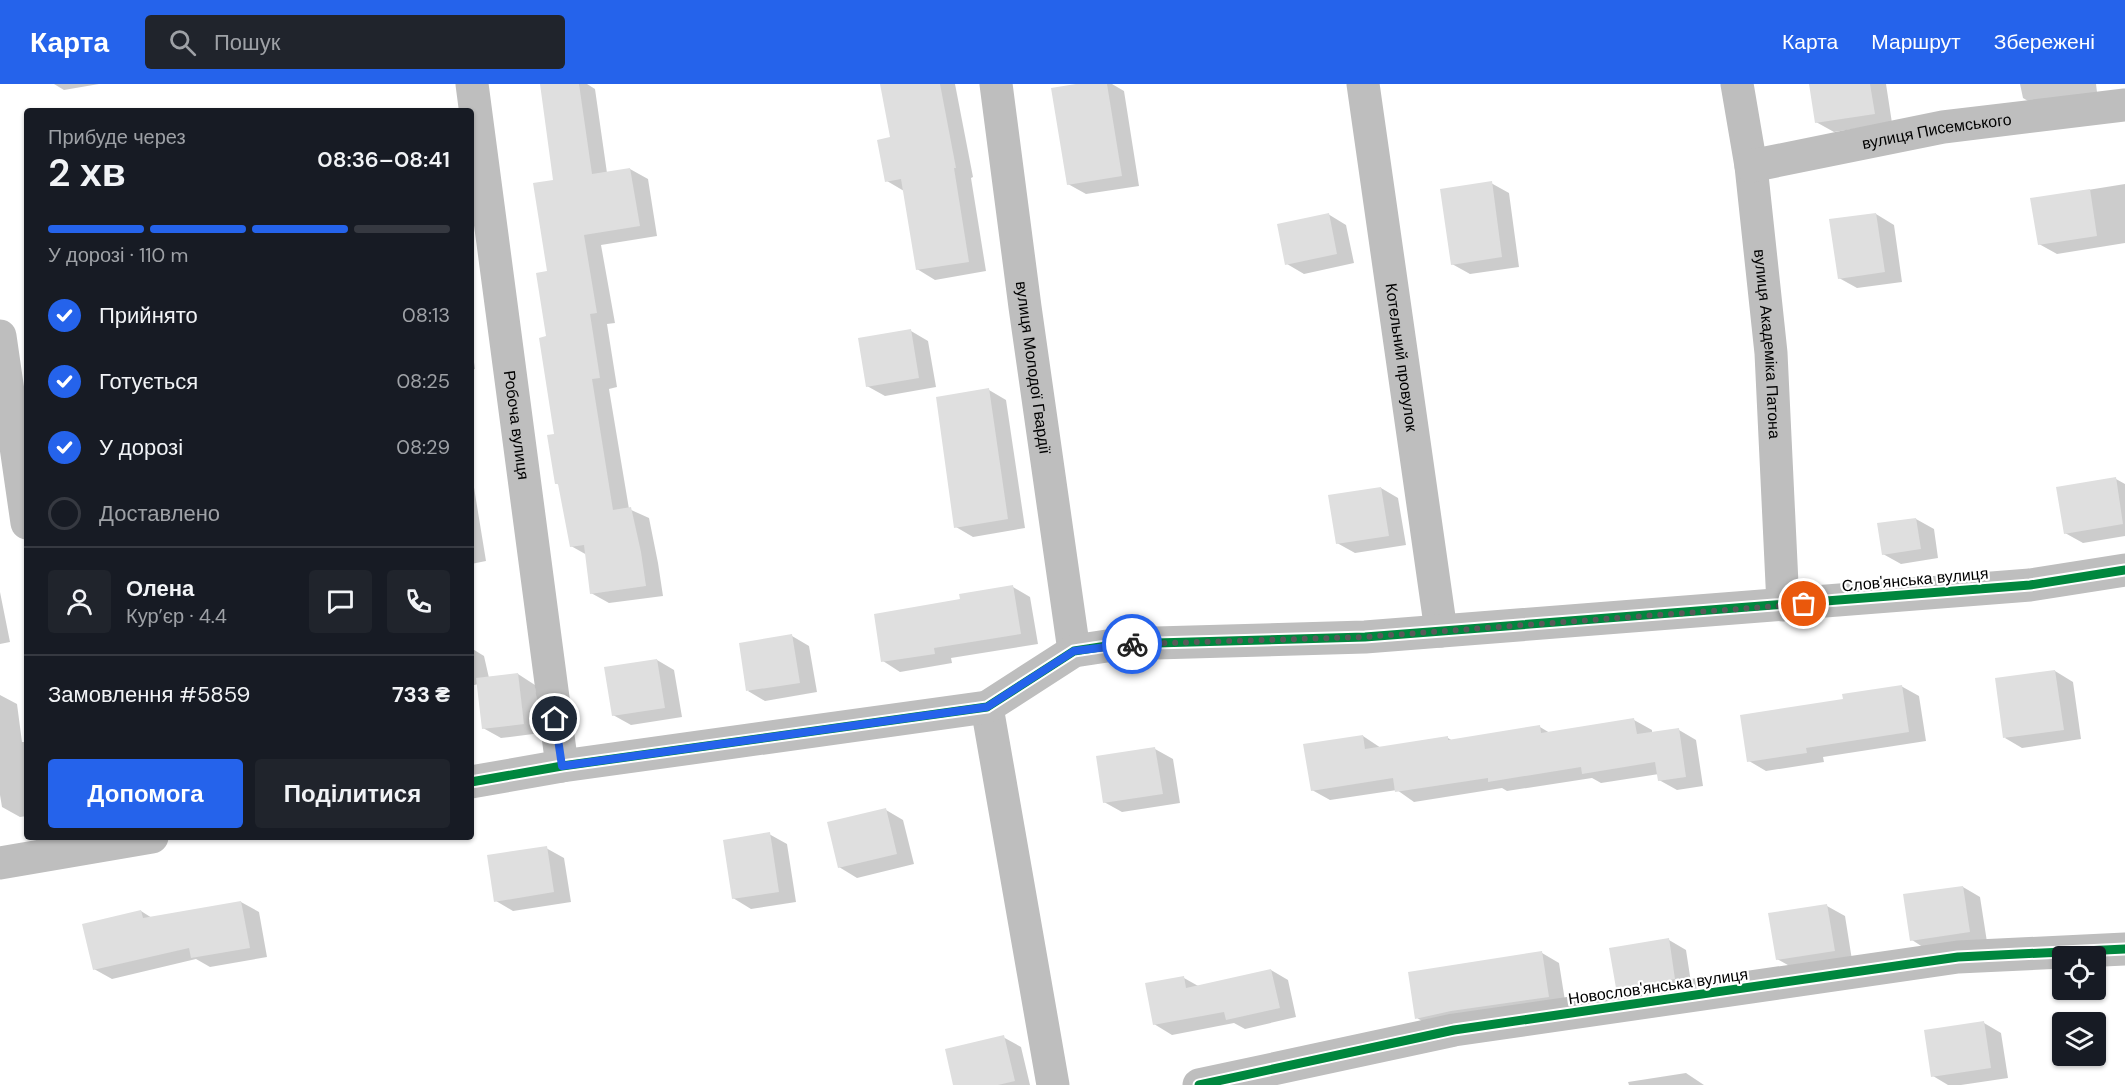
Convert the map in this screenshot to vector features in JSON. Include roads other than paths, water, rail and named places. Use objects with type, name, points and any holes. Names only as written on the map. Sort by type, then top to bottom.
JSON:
[{"type":"street","name":"Робоча вулиця","points":[[472,84],[562,766]]},
{"type":"street","name":"вулиця Молодої Гвардії","points":[[996,84],[1074,651]]},
{"type":"street","name":"Котельний провулок","points":[[1363,84],[1441,631]]},
{"type":"street","name":"вулиця Академіка Патона","points":[[1737,84],[1751,166],[1771,352],[1782,606]]},
{"type":"street","name":"вулиця Писемського","points":[[1751,166],[1943,127],[2125,105]]},
{"type":"street","points":[[0,336],[24,502]]},
{"type":"street","name":"Слов'янська вулиця","points":[[474,781],[562,766],[987,707],[1074,651],[1120,644],[1299,640],[1782,606],[2030,585],[2125,570]]},
{"type":"street","points":[[987,707],[1053,1085]]},
{"type":"street","points":[[0,863],[73,844],[118,840]]},
{"type":"street","name":"Новослов'янська вулиця","points":[[1199,1085],[1455,1030],[1958,957],[2125,949]]}]
